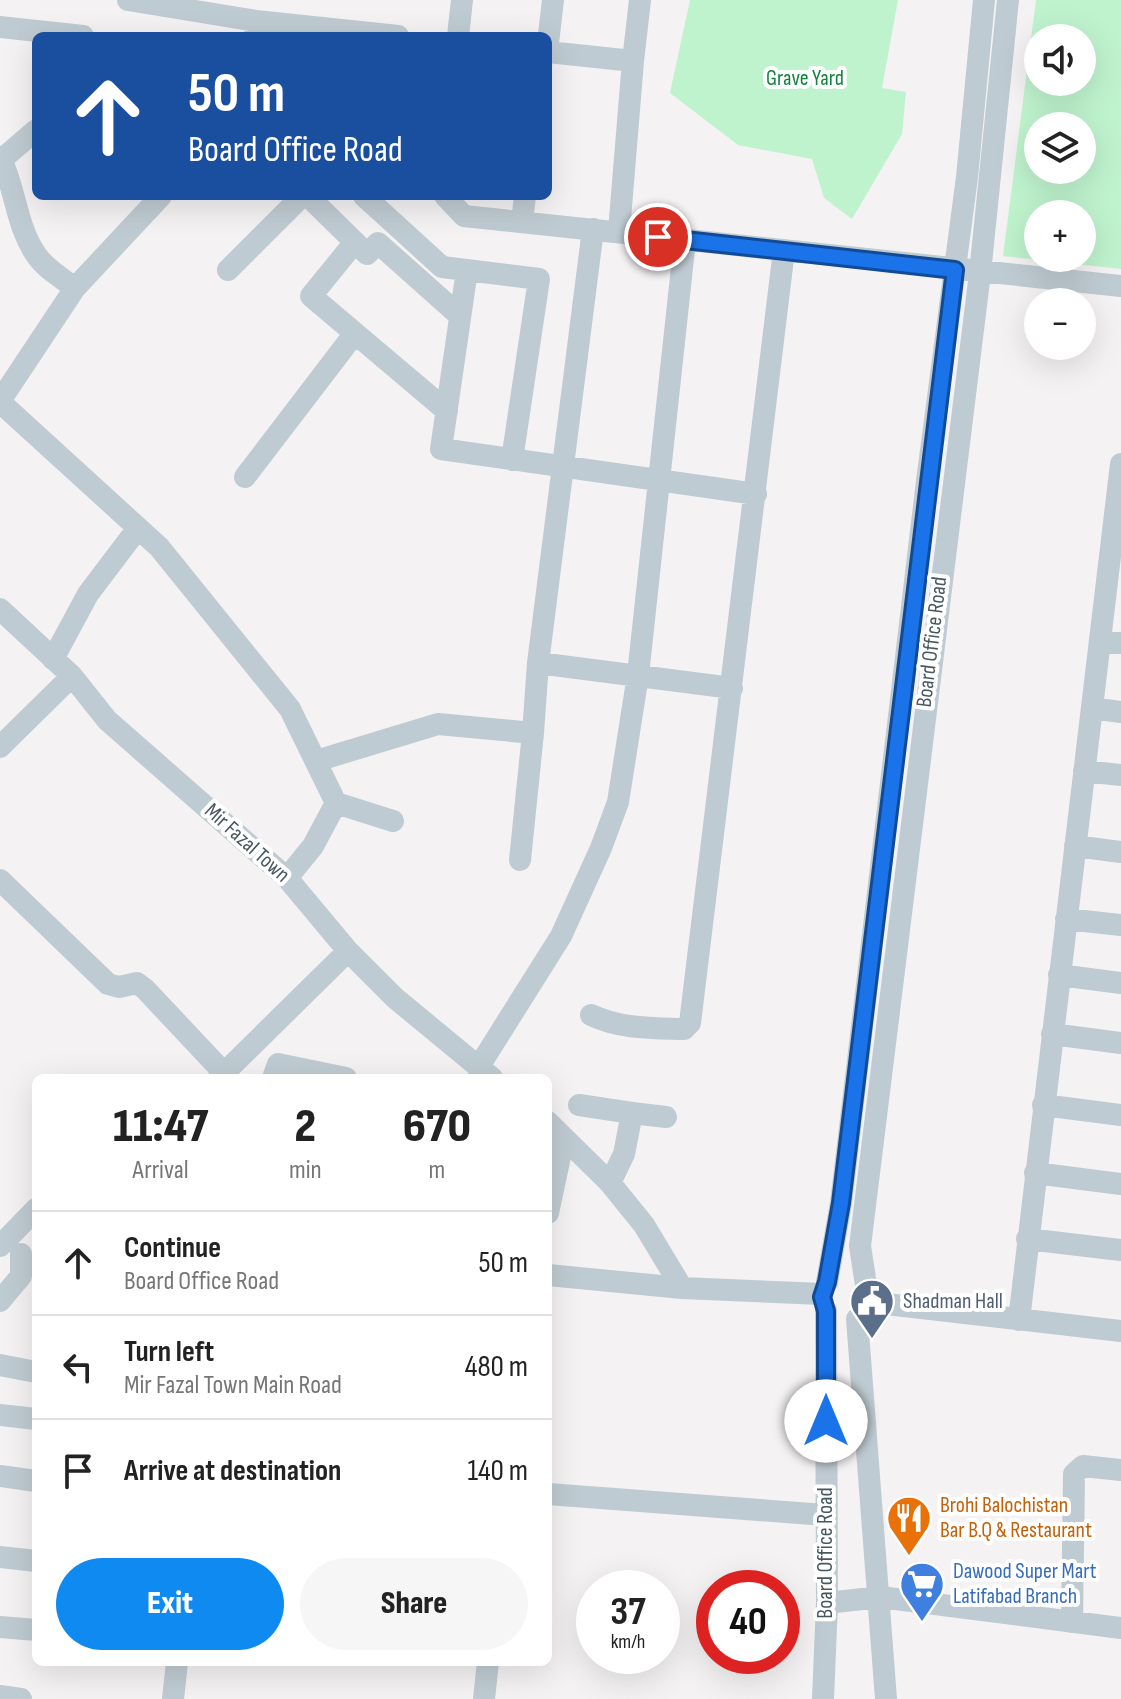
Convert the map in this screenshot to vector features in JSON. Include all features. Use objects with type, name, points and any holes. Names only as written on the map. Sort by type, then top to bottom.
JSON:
[{"type":"street","points":[[128,0],[261,31],[288,32]]},
{"type":"street","points":[[458,32],[462,0]]},
{"type":"street","points":[[549,32],[553,0]]},
{"type":"street","points":[[619,231],[640,0]]},
{"type":"street","name":"Board Office Road","points":[[823,1699],[827,1603],[825,1296],[841,1203],[955,270],[984,0]]},
{"type":"street","name":"Board Office Road","points":[[886,1699],[860,1246],[980,273],[1008,0]]},
{"type":"street","points":[[0,27],[46,32]]},
{"type":"street","points":[[552,52],[633,61]]},
{"type":"street","points":[[32,133],[1,160],[26,237],[39,259],[75,288]]},
{"type":"street","points":[[157,200],[75,288],[0,402],[159,547],[290,709],[336,803],[393,821]]},
{"type":"street","points":[[228,270],[301,200]]},
{"type":"street","points":[[309,200],[367,254],[378,243],[460,316]]},
{"type":"street","points":[[368,200],[442,267],[539,279],[512,460]]},
{"type":"street","points":[[449,200],[464,216],[1121,286]]},
{"type":"street","points":[[522,222],[525,200]]},
{"type":"street","points":[[520,860],[538,663],[593,229]]},
{"type":"street","points":[[485,1073],[561,936],[618,802],[638,675],[685,240]]},
{"type":"street","points":[[355,242],[311,296],[447,411]]},
{"type":"street","points":[[591,1015],[620,1026],[684,1029],[689,1026],[784,250]]},
{"type":"street","points":[[467,270],[441,449],[659,483],[756,494]]},
{"type":"street","points":[[245,477],[355,333]]},
{"type":"street","points":[[1019,1320],[1092,708],[1110,642],[1121,464]]},
{"type":"street","points":[[53,659],[88,594],[138,528]]},
{"type":"street","name":"Mir Fazal Town","points":[[0,609],[72,676],[117,729],[157,767],[224,819],[287,878],[348,951],[395,998],[485,1073]]},
{"type":"street","points":[[538,663],[732,688]]},
{"type":"street","points":[[0,747],[72,676]]},
{"type":"street","points":[[1092,708],[1121,712]]},
{"type":"street","points":[[316,761],[438,724],[533,733]]},
{"type":"street","points":[[1084,771],[1121,775]]},
{"type":"street","points":[[287,878],[313,846],[336,803]]},
{"type":"street","points":[[1075,846],[1121,852]]},
{"type":"street","points":[[0,880],[108,984],[119,987],[137,983],[145,989],[219,1074]]},
{"type":"street","points":[[1066,919],[1121,925]]},
{"type":"street","points":[[223,1074],[348,951]]},
{"type":"street","points":[[1059,975],[1121,983]]},
{"type":"street","points":[[1052,1034],[1121,1043]]},
{"type":"street","points":[[256,1045],[276,1071],[306,1074]]},
{"type":"street","points":[[579,1105],[666,1117]]},
{"type":"street","points":[[1043,1105],[1121,1115]]},
{"type":"street","points":[[610,1183],[624,1154],[632,1113]]},
{"type":"street","points":[[556,1130],[610,1183],[644,1225],[682,1288]]},
{"type":"street","points":[[552,1165],[556,1130]]},
{"type":"street","points":[[1035,1173],[1121,1184]]},
{"type":"street","points":[[0,1301],[21,1276],[12,1249],[32,1216]]},
{"type":"street","points":[[1027,1239],[1121,1250]]},
{"type":"street","points":[[552,1275],[682,1288],[825,1296],[848,1274],[864,1302]]},
{"type":"street","points":[[825,1296],[840,1321],[864,1302],[1121,1331]]},
{"type":"street","points":[[0,1365],[32,1371]]},
{"type":"street","points":[[0,1415],[32,1419]]},
{"type":"street","points":[[1072,1622],[1074,1474],[1083,1466],[1121,1470]]},
{"type":"street","points":[[0,1476],[32,1480]]},
{"type":"street","points":[[552,1494],[825,1515]]},
{"type":"street","points":[[0,1557],[32,1561]]},
{"type":"street","points":[[827,1603],[880,1597],[1121,1628]]},
{"type":"street","points":[[0,1627],[32,1630]]},
{"type":"street","points":[[173,1699],[177,1666]]},
{"type":"street","points":[[484,1699],[488,1666]]},
{"type":"street","points":[[0,1696],[21,1699]]},
{"type":"green space","name":"Grave Yard","points":[[690,0],[898,0],[882,88],[906,92],[902,134],[852,219],[824,198],[812,159],[738,145],[670,93]]},
{"type":"green space","points":[[1036,0],[1121,0],[1121,269],[1096,266],[1096,200],[1024,200],[1024,258],[1003,256],[1024,93],[1024,96],[1096,96],[1096,24],[1033,24]]},
{"type":"place","name":"Shadman Hall","points":[[872,1340]]},
{"type":"place","name":"Brohi Balochistan Bar B.Q & Restaurant","points":[[909,1557]]},
{"type":"place","name":"Dawood Super Mart Latifabad Branch","points":[[922,1623]]},
{"type":"route","points":[[658,237],[955,270],[841,1203],[827,1282],[822,1294],[826,1311],[826,1421]]}]
